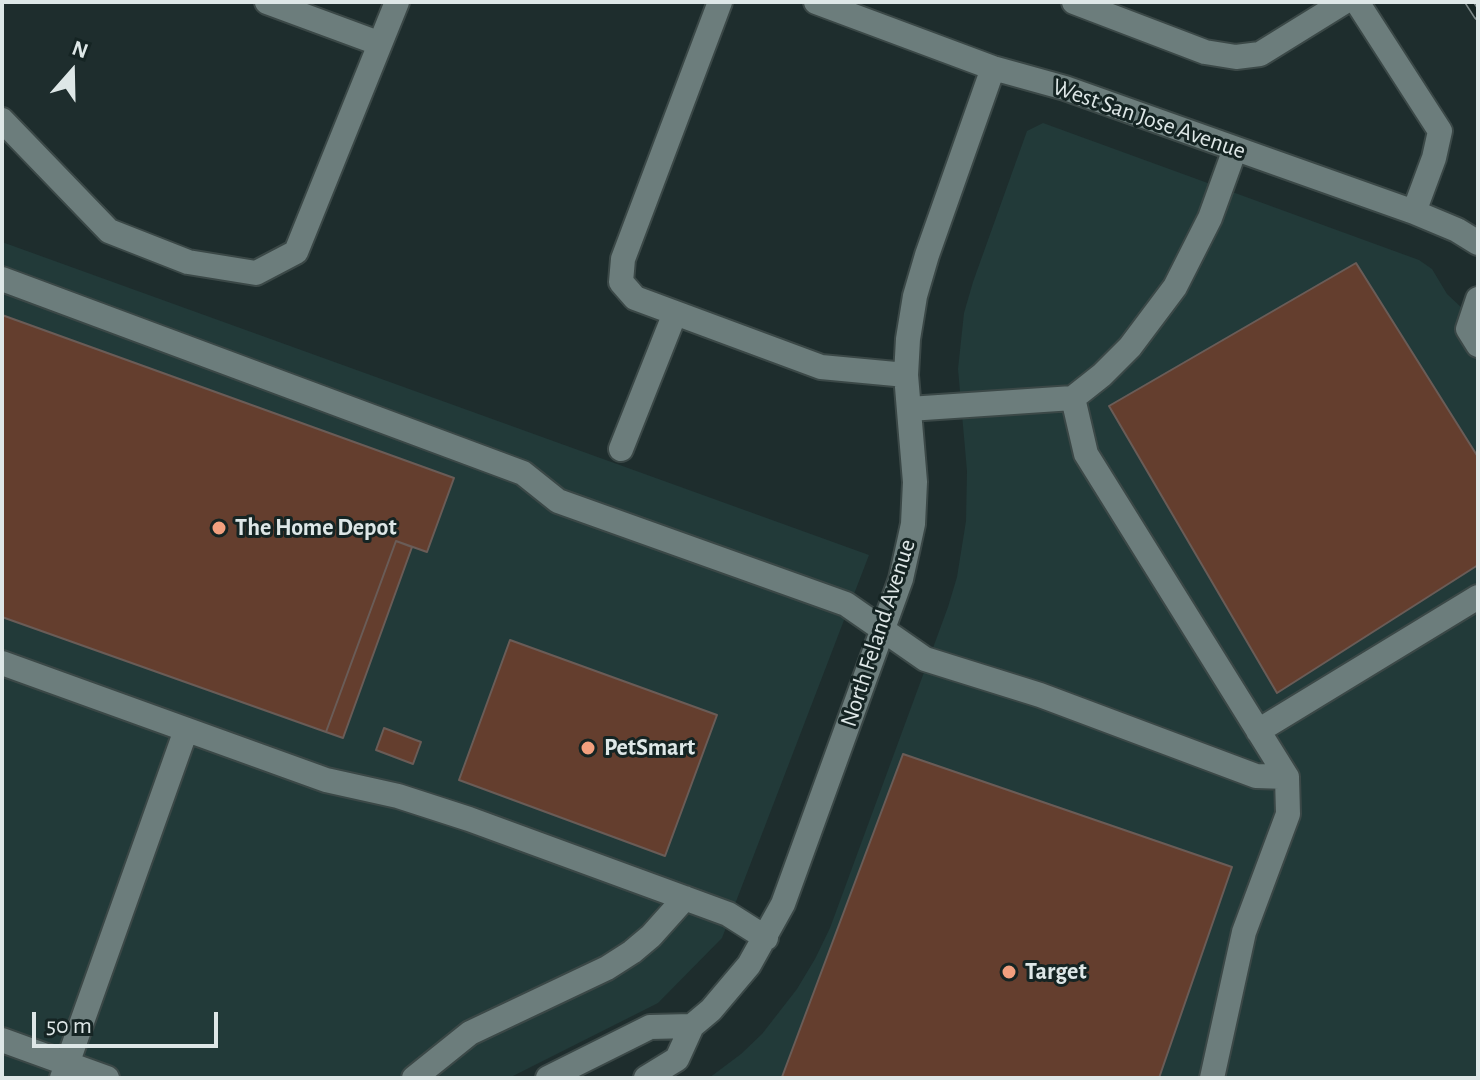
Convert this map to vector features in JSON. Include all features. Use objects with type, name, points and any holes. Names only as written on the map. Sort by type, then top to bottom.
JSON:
[{"type":"street","points":[[267,2],[378,43]]},
{"type":"street","points":[[378,43],[384,2]]},
{"type":"street","points":[[2,120],[109,231],[188,262],[256,273],[296,252],[397,2]]},
{"type":"street","points":[[720,2],[623,259],[621,282],[635,298],[821,367],[906,375]]},
{"type":"street","name":"West San Jose Avenue","points":[[816,2],[993,68],[1065,88],[1414,212],[1457,230],[1478,243]]},
{"type":"street","points":[[1074,2],[1205,52],[1236,57],[1260,54],[1344,2]]},
{"type":"street","points":[[1357,2],[1440,131],[1434,158],[1414,212]]},
{"type":"street","name":"North Feland Avenue","points":[[646,1078],[677,1059],[692,1026],[731,987],[766,938],[783,904],[884,629],[901,579],[913,524],[915,482],[906,375],[915,296],[993,68]]},
{"type":"street","points":[[909,409],[1073,398],[1102,375],[1130,347],[1175,287],[1210,218],[1235,149]]},
{"type":"street","points":[[2,279],[523,473],[558,501],[846,604],[925,659],[1040,695],[1256,776],[1287,777]]},
{"type":"street","points":[[1478,299],[1468,329],[1478,345]]},
{"type":"street","points":[[621,449],[675,313]]},
{"type":"street","points":[[1073,398],[1077,426],[1086,454],[1287,777],[1288,814],[1244,932],[1212,1078]]},
{"type":"street","points":[[1258,731],[1478,597]]},
{"type":"street","points":[[2,663],[326,780],[398,796],[469,819],[728,914],[766,938]]},
{"type":"street","points":[[65,1071],[186,730]]},
{"type":"street","points":[[414,1078],[470,1033],[607,968],[632,952],[685,898]]},
{"type":"street","points":[[548,1078],[650,1027],[692,1026]]},
{"type":"street","points":[[2,1040],[65,1071],[107,1078]]},
{"type":"shaded area","points":[[1043,123],[1419,260],[1432,269],[1447,294],[1462,308],[1478,314],[1478,1078],[709,1078],[762,1034],[797,989],[815,959],[830,928],[948,607],[957,577],[966,521],[967,471],[958,369],[964,313],[1027,131]]},
{"type":"shaded area","points":[[2,242],[869,555],[722,938],[658,1003],[509,1078],[2,1078]]},
{"type":"building","points":[[1356,263],[1478,457],[1478,565],[1277,693],[1109,406]]},
{"type":"building","name":"The Home Depot","points":[[2,315],[454,478],[427,552],[396,541],[326,732],[2,617]]},
{"type":"building","points":[[396,541],[412,547],[343,738],[326,732]]},
{"type":"building","name":"PetSmart","points":[[510,640],[717,715],[665,856],[459,780]]},
{"type":"building","points":[[384,728],[421,742],[413,764],[376,750]]},
{"type":"building","name":"Target","points":[[903,754],[1232,867],[1159,1078],[782,1077]]},
{"type":"railway","points":[[1469,2],[1478,16]]},
{"type":"place","name":"The Home Depot","points":[[219,528]]},
{"type":"place","name":"PetSmart","points":[[588,748]]},
{"type":"place","name":"Target","points":[[1009,972]]}]
